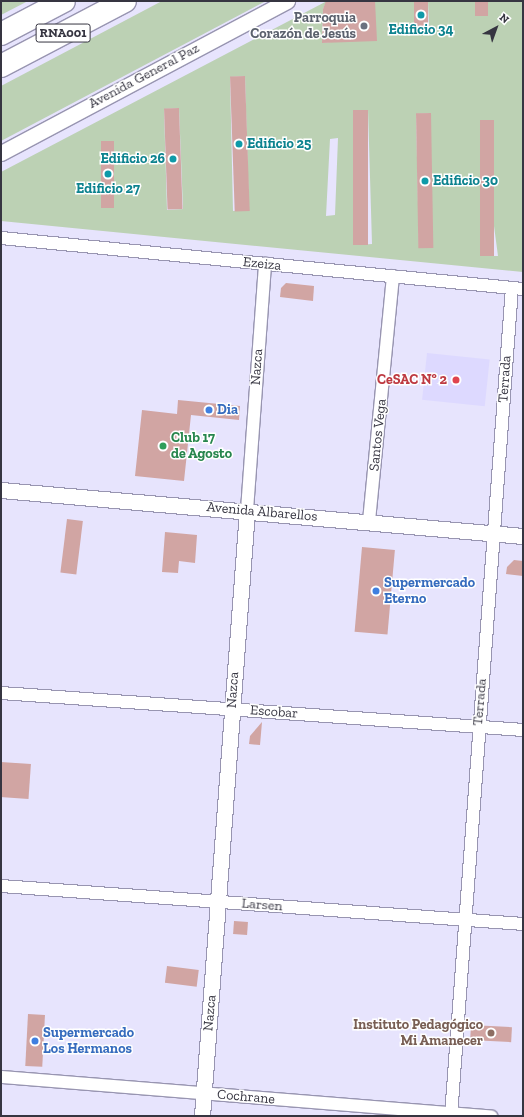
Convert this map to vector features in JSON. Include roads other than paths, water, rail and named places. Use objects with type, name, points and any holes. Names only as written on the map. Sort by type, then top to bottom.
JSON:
[{"type":"highway","name":"RNA001","points":[[1,34],[64,1]]},
{"type":"highway","name":"RNA001","points":[[1,66],[125,1]]},
{"type":"street","name":"Avenida General Paz","points":[[1,153],[287,1]]},
{"type":"street","name":"Ezeiza","points":[[1,238],[518,289]]},
{"type":"street","name":"Nazca","points":[[202,1116],[265,264]]},
{"type":"street","name":"Santos Vega","points":[[369,521],[393,276]]},
{"type":"street","name":"Terrada","points":[[451,1114],[478,727],[494,534],[518,289]]},
{"type":"street","name":"Avenida Albarellos","points":[[1,490],[246,510],[523,536]]},
{"type":"street","name":"Escobar","points":[[1,693],[523,730]]},
{"type":"street","name":"Larsen","points":[[1,886],[523,924]]},
{"type":"street","name":"Cochrane","points":[[1,1077],[491,1116]]},
{"type":"place","name":"Edificio 34","points":[[421,15]]},
{"type":"place","name":"Parroquia Corazón de Jesús","points":[[364,26]]},
{"type":"place","name":"Edificio 25","points":[[239,144]]},
{"type":"place","name":"Edificio 26","points":[[173,159]]},
{"type":"place","name":"Edificio 27","points":[[108,174]]},
{"type":"place","name":"Edificio 30","points":[[425,181]]},
{"type":"place","name":"CeSAC Nº 2","points":[[456,380]]},
{"type":"place","name":"Dia","points":[[209,410]]},
{"type":"place","name":"Club 17 de Agosto","points":[[163,446]]},
{"type":"place","name":"Supermercado Eterno","points":[[376,591]]},
{"type":"place","name":"Instituto Pedagógico Mi Amanecer","points":[[491,1033]]},
{"type":"place","name":"Supermercado Los Hermanos","points":[[35,1041]]}]
